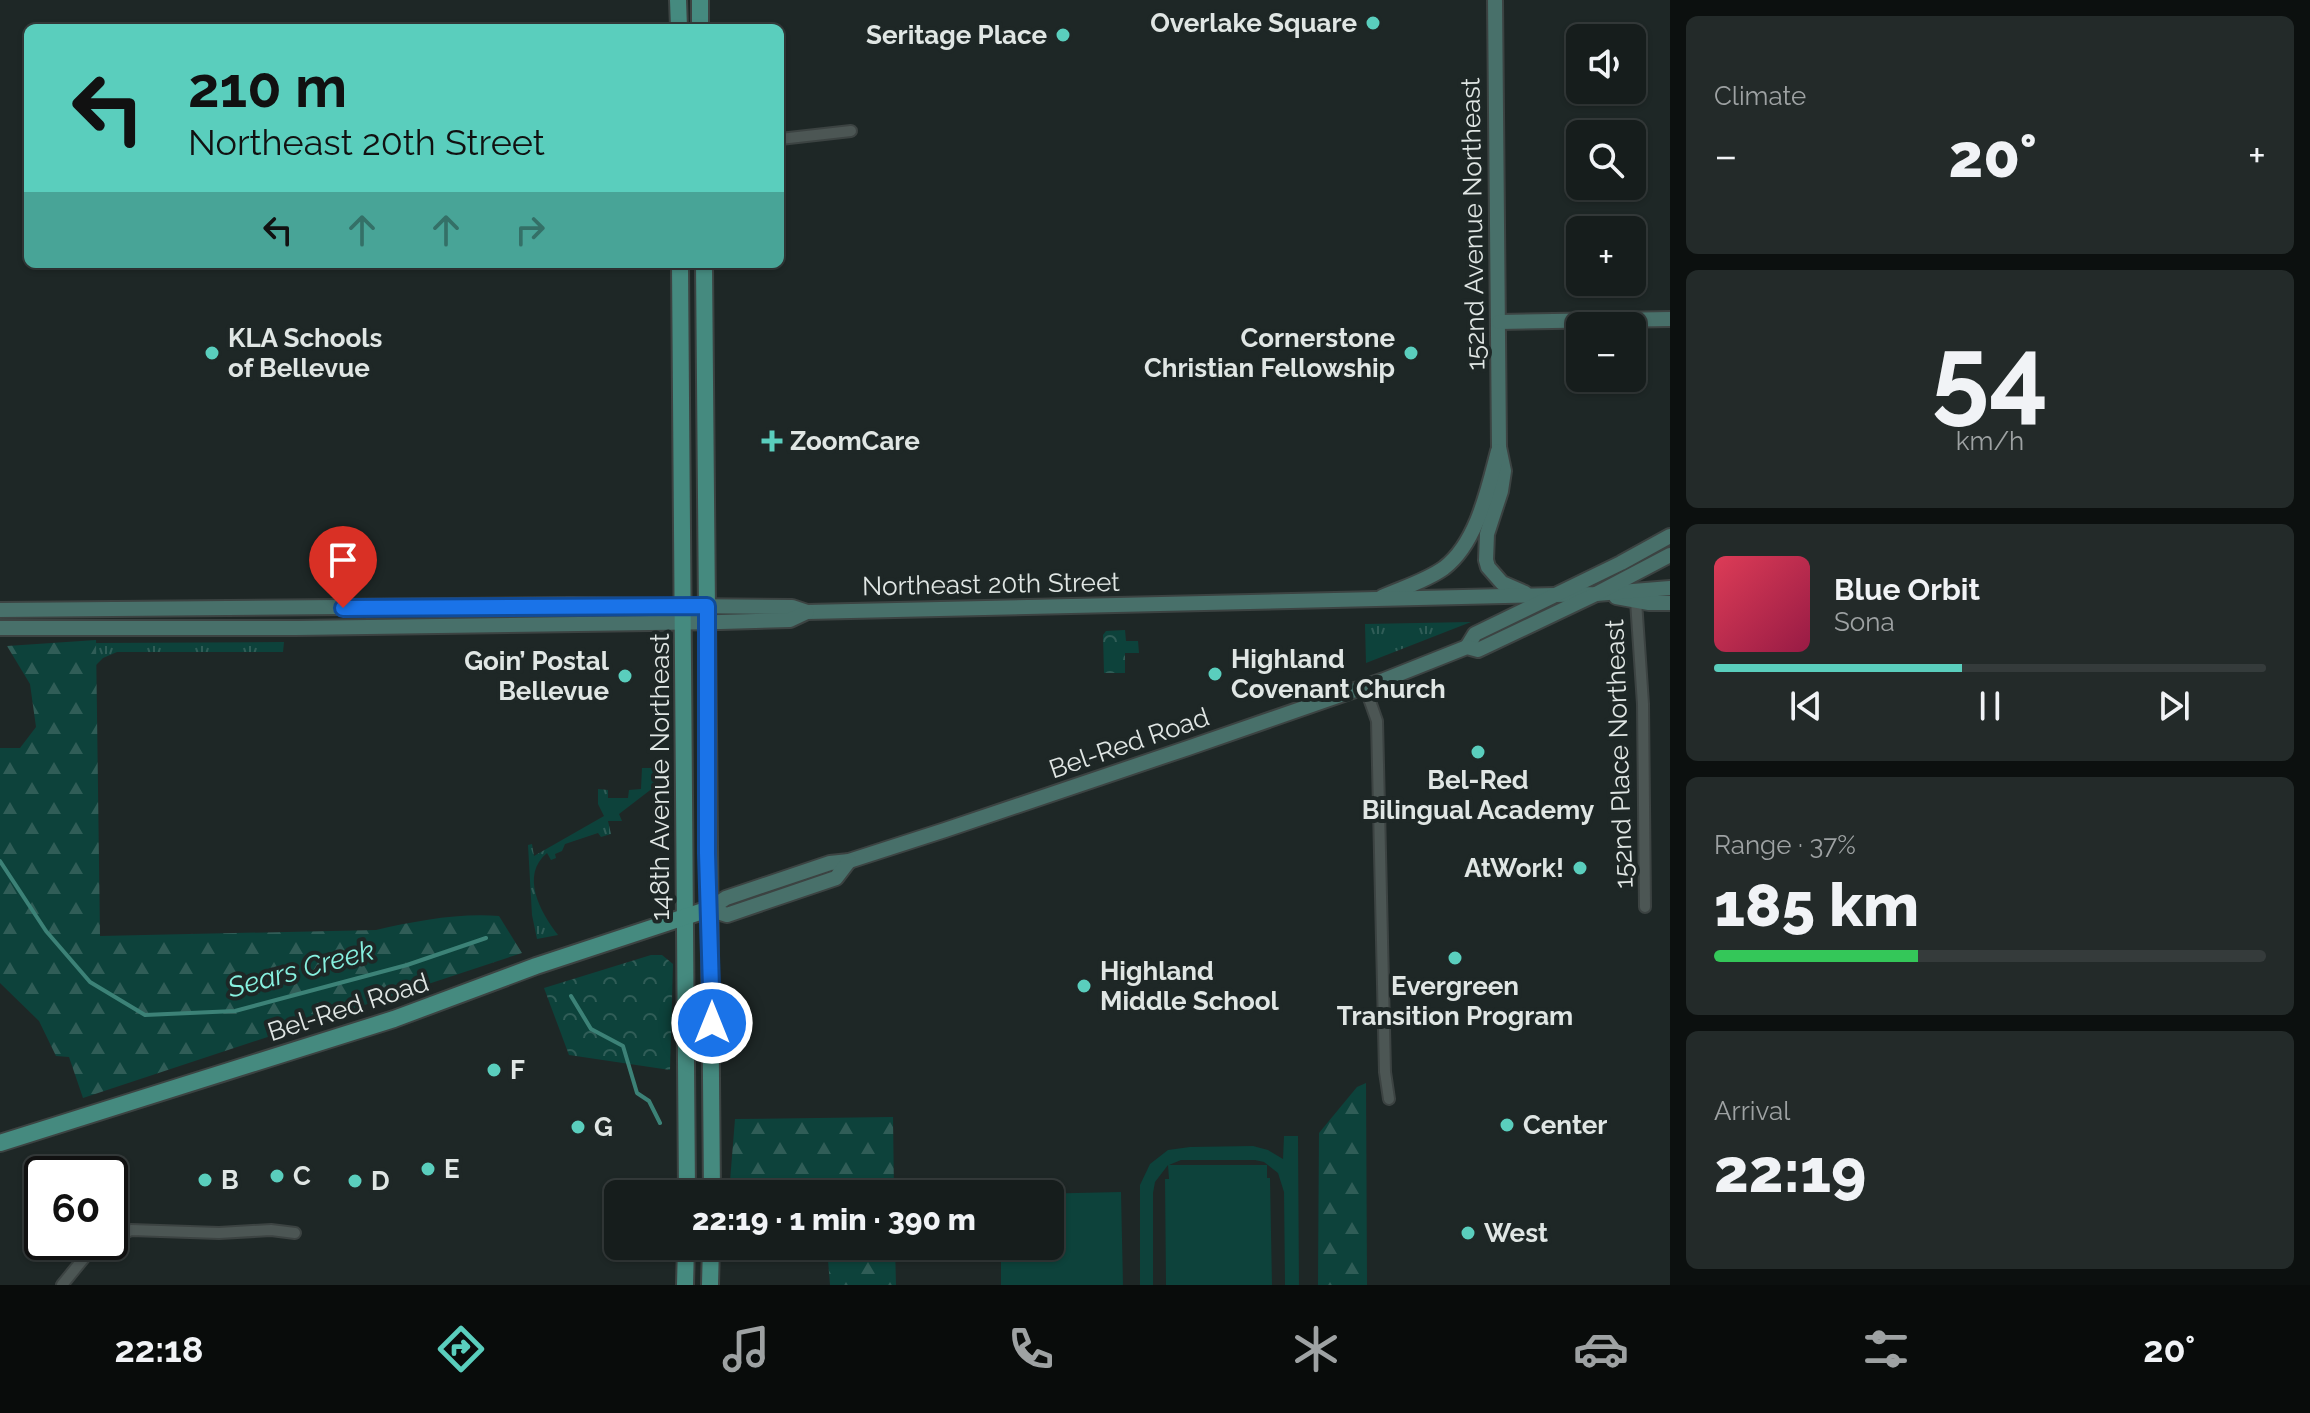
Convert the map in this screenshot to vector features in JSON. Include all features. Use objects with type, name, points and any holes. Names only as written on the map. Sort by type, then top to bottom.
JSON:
[{"type":"main road","points":[[678,0],[679,24]]},
{"type":"main road","points":[[700,0],[700,24]]},
{"type":"main road","name":"152nd Avenue Northeast","points":[[1495,0],[1499,447]]},
{"type":"main road","name":"148th Avenue Northeast","points":[[680,268],[687,1180]]},
{"type":"main road","name":"148th Avenue Northeast","points":[[704,268],[712,1180]]},
{"type":"main road","points":[[1499,322],[1670,319]]},
{"type":"main road","points":[[1499,447],[1504,471],[1487,534],[1486,560],[1502,583],[1529,595]]},
{"type":"main road","points":[[1375,600],[1435,573],[1453,559],[1477,519],[1499,447]]},
{"type":"main road","name":"Bel-Red Road","points":[[1467,647],[1472,636],[1670,536]]},
{"type":"main road","name":"Bel-Red Road","points":[[0,1143],[394,1019],[536,966],[709,909],[726,898],[830,863],[849,861],[1365,687],[1467,647],[1478,650],[1670,555]]},
{"type":"main road","name":"Northeast 20th Street","points":[[7,628],[242,628],[684,615],[792,607],[807,612],[1375,600],[1596,594],[1670,588]]},
{"type":"main road","points":[[1596,594],[1670,603]]},
{"type":"main road","name":"Northeast 20th Street","points":[[7,628],[62,608]]},
{"type":"main road","name":"Northeast 20th Street","points":[[112,628],[176,608]]},
{"type":"main road","name":"Northeast 20th Street","points":[[0,610],[314,608],[684,615]]},
{"type":"main road","name":"Northeast 20th Street","points":[[242,628],[314,608]]},
{"type":"main road","points":[[687,1260],[690,1284]]},
{"type":"main road","points":[[710,1285],[711,1260]]},
{"type":"street","points":[[784,139],[851,131]]},
{"type":"street","name":"152nd Place Northeast","points":[[1636,601],[1643,704],[1645,907]]},
{"type":"street","points":[[1365,687],[1377,721],[1385,1072],[1389,1099]]},
{"type":"street","points":[[128,1231],[219,1233],[271,1230],[295,1233]]},
{"type":"street","points":[[62,1285],[82,1260]]},
{"type":"green space","points":[[1471,622],[1366,663],[1365,624]]},
{"type":"green space","points":[[1125,630],[1126,641],[1138,641],[1139,653],[1125,653],[1125,673],[1104,673],[1103,635],[1106,631]]},
{"type":"green space","points":[[96,640],[100,936],[376,930],[437,918],[484,915],[499,916],[522,953],[83,1098],[69,1057],[56,1056],[39,1021],[0,983],[0,748],[20,748],[36,727],[30,684],[7,646]]},
{"type":"green space","points":[[284,642],[283,652],[117,652],[96,665],[96,643]]},
{"type":"green space","points":[[642,768],[663,768],[662,781],[619,814],[622,821],[608,821],[611,834],[601,837],[598,833],[565,844],[562,851],[555,854],[556,858],[551,860],[547,853],[539,862],[535,872],[536,894],[539,905],[558,935],[537,939],[532,915],[528,845],[532,844],[534,856],[604,816],[598,804],[598,789],[608,790],[608,798],[628,798],[629,790],[641,789]]},
{"type":"green space","points":[[651,955],[662,955],[673,964],[670,1070],[569,1055],[544,988]]},
{"type":"green space","points":[[1366,1083],[1367,1285],[1318,1285],[1319,1133],[1357,1087]]},
{"type":"green space","points":[[893,1117],[894,1180],[730,1180],[735,1119]]},
{"type":"green space","points":[[1284,1136],[1298,1136],[1299,1285],[1285,1285],[1284,1192],[1278,1173],[1264,1162],[1255,1160],[1181,1160],[1169,1165],[1267,1165],[1267,1178],[1270,1178],[1272,1285],[1166,1285],[1165,1179],[1169,1179],[1168,1165],[1155,1182],[1153,1193],[1153,1285],[1140,1285],[1140,1185],[1150,1164],[1168,1150],[1190,1147],[1253,1146],[1283,1159]]},
{"type":"green space","points":[[1121,1192],[1123,1285],[1001,1285],[1001,1260],[1064,1260],[1064,1193]]},
{"type":"green space","points":[[828,1260],[895,1260],[896,1285],[830,1285]]},
{"type":"waterway","name":"Sears Creek","points":[[0,861],[46,931],[90,982],[145,1015],[235,1011],[407,965],[486,938]]},
{"type":"waterway","points":[[571,996],[591,1029],[623,1046],[637,1093],[649,1101],[660,1123]]},
{"type":"place","name":"Overlake Square","points":[[1373,23]]},
{"type":"place","name":"Seritage Place","points":[[1063,35]]},
{"type":"place","name":"KLA Schools of Bellevue","points":[[212,353]]},
{"type":"place","name":"Cornerstone Christian Fellowship","points":[[1411,353]]},
{"type":"place","name":"ZoomCare","points":[[772,441]]},
{"type":"place","name":"Highland Covenant Church","points":[[1215,674]]},
{"type":"place","name":"Goin’ Postal Bellevue","points":[[625,676]]},
{"type":"place","name":"Bel-Red Bilingual Academy","points":[[1478,752]]},
{"type":"place","name":"AtWork!","points":[[1580,868]]},
{"type":"place","name":"Evergreen Transition Program","points":[[1455,958]]},
{"type":"place","name":"Highland Middle School","points":[[1084,986]]},
{"type":"place","name":"F","points":[[494,1070]]},
{"type":"place","name":"Center","points":[[1507,1125]]},
{"type":"place","name":"G","points":[[578,1127]]},
{"type":"place","name":"E","points":[[428,1169]]},
{"type":"place","name":"C","points":[[277,1176]]},
{"type":"place","name":"B","points":[[205,1180]]},
{"type":"place","name":"D","points":[[355,1181]]},
{"type":"place","name":"West","points":[[1468,1233]]},
{"type":"route","points":[[343,608],[707,606],[707,853],[712,1023]]}]
